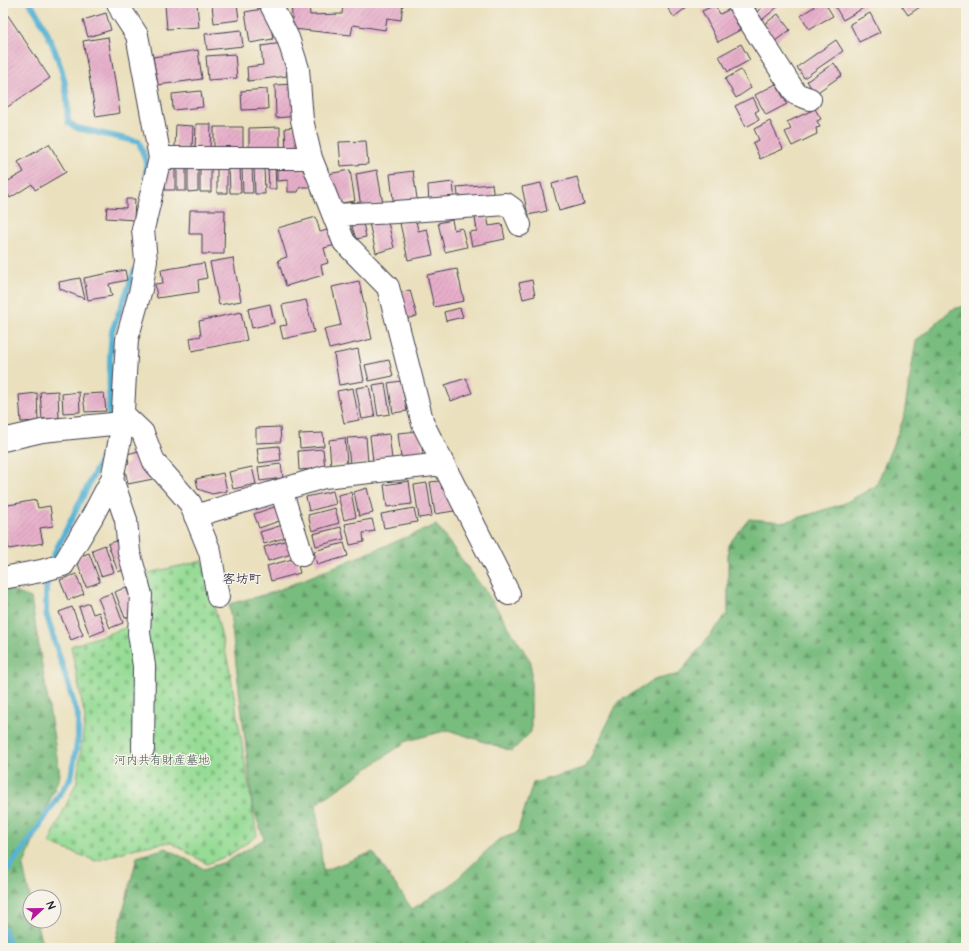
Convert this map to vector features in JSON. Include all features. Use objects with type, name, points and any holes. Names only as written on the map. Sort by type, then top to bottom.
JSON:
[{"type":"street","points":[[3,578],[41,571],[63,565],[92,518],[112,479],[122,419],[127,339],[141,289],[146,261],[143,229],[160,158],[137,35],[118,3]]},
{"type":"street","points":[[270,3],[288,38],[298,69],[302,120],[311,158],[344,242],[388,287],[422,424],[509,594]]},
{"type":"street","points":[[738,3],[796,94],[810,99]]},
{"type":"street","points":[[160,158],[311,158]]},
{"type":"street","points":[[334,215],[506,204],[513,209],[520,225]]},
{"type":"street","points":[[3,440],[42,431],[122,419],[143,433],[154,462],[190,503],[210,552],[218,597]]},
{"type":"street","points":[[195,516],[324,477],[443,464]]},
{"type":"street","points":[[112,479],[126,520],[129,552],[140,596],[139,633],[144,666],[143,749]]},
{"type":"street","points":[[281,490],[302,555]]},
{"type":"green space","points":[[966,305],[966,948],[114,948],[137,857],[166,848],[204,869],[228,861],[264,839],[253,808],[229,604],[271,593],[436,525],[489,596],[531,662],[531,732],[512,751],[448,730],[407,741],[316,804],[323,871],[373,852],[412,909],[451,885],[498,840],[517,833],[533,783],[586,767],[618,702],[654,680],[679,674],[728,613],[728,545],[749,519],[785,522],[843,504],[876,486],[903,420],[916,341],[951,310]]},
{"type":"green space","name":"河内共有財産墓地","points":[[203,561],[230,671],[257,836],[229,855],[207,864],[170,842],[136,848],[96,861],[49,843],[77,781],[85,718],[71,646],[131,626],[146,617],[148,573]]},
{"type":"green space","points":[[7,589],[31,598],[60,775],[23,867],[28,889],[22,889],[22,929],[38,929],[43,948],[3,948],[3,591]]},
{"type":"building","points":[[197,3],[199,27],[167,29],[165,5]]},
{"type":"building","points":[[237,3],[239,20],[214,23],[212,5]]},
{"type":"building","points":[[291,3],[309,3],[310,15],[342,14],[343,3],[403,3],[401,20],[387,18],[385,30],[353,25],[351,35],[293,29]]},
{"type":"building","points":[[673,3],[692,3],[674,17],[666,6]]},
{"type":"building","points":[[745,3],[762,3],[751,12]]},
{"type":"building","points":[[767,3],[781,4],[757,24],[751,17]]},
{"type":"building","points":[[812,3],[825,3],[833,16],[809,29],[801,15],[814,7]]},
{"type":"building","points":[[833,3],[863,3],[865,7],[843,20]]},
{"type":"building","points":[[900,3],[926,3],[908,15]]},
{"type":"building","points":[[715,5],[720,14],[730,9],[740,30],[718,42],[702,11]]},
{"type":"building","points":[[3,8],[50,78],[3,110]]},
{"type":"building","points":[[268,8],[273,39],[250,43],[245,12]]},
{"type":"building","points":[[106,13],[111,30],[88,37],[83,20]]},
{"type":"building","points":[[870,13],[880,32],[859,42],[850,24]]},
{"type":"building","points":[[778,14],[790,30],[771,44],[759,28]]},
{"type":"building","points":[[241,30],[243,46],[207,50],[205,34]]},
{"type":"building","points":[[108,37],[120,113],[96,117],[83,41]]},
{"type":"building","points":[[836,40],[843,51],[804,78],[797,67]]},
{"type":"building","points":[[283,43],[287,76],[248,81],[247,67],[263,65],[261,46]]},
{"type":"building","points":[[741,44],[750,60],[728,72],[719,56]]},
{"type":"building","points":[[198,50],[202,79],[158,85],[153,57]]},
{"type":"building","points":[[235,54],[237,78],[208,80],[206,56]]},
{"type":"building","points":[[834,63],[842,75],[815,94],[807,81]]},
{"type":"building","points":[[741,70],[751,88],[736,98],[725,79]]},
{"type":"building","points":[[295,84],[296,116],[276,118],[275,85]]},
{"type":"building","points":[[776,84],[787,104],[766,115],[755,95]]},
{"type":"building","points":[[267,89],[268,109],[242,110],[241,91]]},
{"type":"building","points":[[201,91],[203,107],[173,110],[172,94]]},
{"type":"building","points":[[753,97],[759,110],[755,112],[759,120],[746,127],[735,106]]},
{"type":"building","points":[[815,109],[821,119],[817,121],[820,127],[816,128],[817,134],[792,146],[785,132],[791,129],[787,122]]},
{"type":"building","points":[[770,121],[783,149],[760,159],[753,143],[759,140],[754,129]]},
{"type":"building","points":[[196,124],[211,124],[210,149],[195,149]]},
{"type":"building","points":[[176,125],[193,126],[192,149],[175,148]]},
{"type":"building","points":[[214,127],[243,127],[243,150],[214,150]]},
{"type":"building","points":[[280,127],[280,151],[249,152],[249,128]]},
{"type":"building","points":[[300,127],[301,150],[286,151],[285,128]]},
{"type":"building","points":[[366,141],[368,164],[341,166],[339,142]]},
{"type":"building","points":[[49,144],[66,172],[35,190],[32,184],[10,198],[3,184],[24,172],[18,162]]},
{"type":"building","points":[[166,163],[175,163],[175,190],[165,190]]},
{"type":"building","points":[[303,163],[303,171],[311,171],[311,187],[300,187],[298,192],[288,192],[288,180],[277,181],[277,164]]},
{"type":"building","points":[[177,164],[186,165],[186,191],[177,191]]},
{"type":"building","points":[[188,165],[198,165],[198,191],[188,192]]},
{"type":"building","points":[[200,166],[211,166],[211,192],[200,192]]},
{"type":"building","points":[[217,166],[227,166],[227,193],[217,193]]},
{"type":"building","points":[[252,166],[253,193],[243,193],[242,167]]},
{"type":"building","points":[[254,166],[264,166],[265,194],[255,194]]},
{"type":"building","points":[[229,167],[240,167],[241,193],[230,193]]},
{"type":"building","points":[[275,167],[276,189],[269,189],[268,168]]},
{"type":"building","points":[[350,170],[355,201],[334,204],[328,174]]},
{"type":"building","points":[[377,170],[383,204],[361,207],[356,174]]},
{"type":"building","points":[[413,171],[418,205],[394,208],[390,174]]},
{"type":"building","points":[[577,177],[584,204],[559,211],[552,184]]},
{"type":"building","points":[[453,182],[455,203],[429,205],[428,185]]},
{"type":"building","points":[[541,183],[547,211],[528,215],[522,187]]},
{"type":"building","points":[[492,184],[494,199],[459,203],[457,187]]},
{"type":"building","points":[[126,199],[135,199],[134,220],[106,218],[107,207],[126,208]]},
{"type":"building","points":[[190,210],[225,210],[224,254],[202,254],[202,234],[189,234]]},
{"type":"building","points":[[487,216],[489,226],[502,224],[505,239],[472,246],[469,232],[477,231],[475,218]]},
{"type":"building","points":[[316,217],[320,232],[334,228],[339,244],[324,248],[328,263],[321,265],[323,275],[286,286],[278,260],[287,257],[278,228]]},
{"type":"building","points":[[387,218],[394,248],[376,253],[369,223]]},
{"type":"building","points":[[416,220],[418,231],[427,229],[433,255],[408,260],[400,223]]},
{"type":"building","points":[[452,220],[454,230],[462,228],[467,247],[445,252],[438,223]]},
{"type":"building","points":[[363,223],[366,237],[356,239],[352,226]]},
{"type":"building","points":[[233,258],[241,301],[219,305],[210,262]]},
{"type":"building","points":[[204,263],[207,278],[198,280],[199,292],[157,298],[155,284],[163,283],[161,270]]},
{"type":"building","points":[[457,269],[464,301],[434,307],[427,275]]},
{"type":"building","points":[[125,270],[127,280],[109,284],[112,296],[88,300],[84,278]]},
{"type":"building","points":[[80,278],[85,299],[60,289],[59,282]]},
{"type":"building","points":[[532,280],[535,296],[523,299],[519,283]]},
{"type":"building","points":[[359,281],[372,339],[329,349],[324,329],[341,325],[332,287]]},
{"type":"building","points":[[410,290],[417,316],[402,320],[395,294]]},
{"type":"building","points":[[306,300],[314,332],[283,339],[280,326],[287,325],[282,305]]},
{"type":"building","points":[[270,304],[274,323],[252,328],[248,309]]},
{"type":"building","points":[[460,308],[463,317],[446,321],[444,312]]},
{"type":"building","points":[[241,312],[247,340],[192,351],[190,338],[201,336],[199,321]]},
{"type":"building","points":[[358,349],[364,381],[339,385],[334,354]]},
{"type":"building","points":[[389,360],[393,376],[369,381],[365,365]]},
{"type":"building","points":[[466,378],[472,393],[451,401],[445,385]]},
{"type":"building","points":[[401,381],[407,411],[393,413],[388,383]]},
{"type":"building","points":[[385,383],[390,414],[378,416],[373,385]]},
{"type":"building","points":[[369,386],[375,417],[362,419],[356,388]]},
{"type":"building","points":[[353,388],[359,420],[344,423],[337,391]]},
{"type":"building","points":[[58,391],[59,418],[42,419],[40,392]]},
{"type":"building","points":[[79,392],[80,412],[63,413],[62,394]]},
{"type":"building","points":[[37,393],[38,421],[21,422],[19,395]]},
{"type":"building","points":[[104,393],[106,411],[85,412],[83,394]]},
{"type":"building","points":[[4,405],[5,433],[3,433]]},
{"type":"building","points":[[280,427],[281,442],[256,443],[256,428]]},
{"type":"building","points":[[420,431],[423,456],[401,458],[398,433]]},
{"type":"building","points":[[323,433],[324,446],[300,448],[299,434]]},
{"type":"building","points":[[389,434],[392,459],[373,461],[370,436]]},
{"type":"building","points":[[366,437],[368,463],[350,464],[347,438]]},
{"type":"building","points":[[345,438],[347,464],[331,465],[329,440]]},
{"type":"building","points":[[279,446],[281,460],[259,463],[257,448]]},
{"type":"building","points":[[147,449],[153,479],[128,484],[124,465],[129,463],[127,454]]},
{"type":"building","points":[[323,449],[325,468],[299,470],[298,451]]},
{"type":"building","points":[[281,464],[283,478],[260,481],[258,467]]},
{"type":"building","points":[[252,467],[256,484],[233,489],[229,472]]},
{"type":"building","points":[[223,473],[227,491],[212,494],[198,489],[196,479]]},
{"type":"building","points":[[409,481],[412,504],[387,507],[384,485]]},
{"type":"building","points":[[440,481],[442,489],[450,487],[454,511],[435,514],[430,482]]},
{"type":"building","points":[[427,483],[432,516],[419,518],[414,485]]},
{"type":"building","points":[[367,488],[373,513],[359,516],[354,492]]},
{"type":"building","points":[[333,491],[336,504],[309,511],[306,497]]},
{"type":"building","points":[[351,492],[356,517],[344,520],[338,495]]},
{"type":"building","points":[[36,500],[38,508],[50,506],[53,526],[40,528],[43,543],[9,549],[3,506]]},
{"type":"building","points":[[280,505],[285,519],[259,528],[254,514]]},
{"type":"building","points":[[335,508],[339,523],[312,531],[308,515]]},
{"type":"building","points":[[414,508],[417,522],[384,528],[381,514]]},
{"type":"building","points":[[372,519],[375,531],[363,533],[364,542],[350,545],[345,524]]},
{"type":"building","points":[[286,524],[290,536],[264,544],[260,532]]},
{"type":"building","points":[[341,527],[344,539],[316,546],[313,534]]},
{"type":"building","points":[[291,539],[295,553],[268,561],[264,547]]},
{"type":"building","points":[[119,540],[128,568],[118,572],[108,544]]},
{"type":"building","points":[[344,543],[348,556],[317,565],[314,551]]},
{"type":"building","points":[[105,545],[114,572],[101,576],[92,550]]},
{"type":"building","points":[[89,553],[100,582],[86,587],[76,558]]},
{"type":"building","points":[[296,558],[300,573],[271,581],[267,566]]},
{"type":"building","points":[[76,574],[84,594],[68,600],[60,580]]},
{"type":"building","points":[[126,587],[136,613],[125,618],[115,592]]},
{"type":"building","points":[[112,593],[123,623],[110,628],[98,598]]},
{"type":"building","points":[[89,603],[93,614],[99,612],[105,630],[90,636],[79,607]]},
{"type":"building","points":[[72,607],[83,635],[71,640],[59,612]]},
{"type":"waterway","points":[[30,3],[42,22],[61,69],[67,95],[68,122],[77,128],[139,142],[146,162],[146,177]]},
{"type":"waterway","points":[[51,563],[54,554],[101,460],[109,432],[110,357],[112,331],[135,270]]},
{"type":"waterway","points":[[3,876],[32,837],[71,777],[78,738],[78,717],[46,613],[46,589],[49,574]]},
{"type":"waterway","points":[[3,928],[11,948]]},
{"type":"district","name":"客坊町","points":[[242,579]]}]
